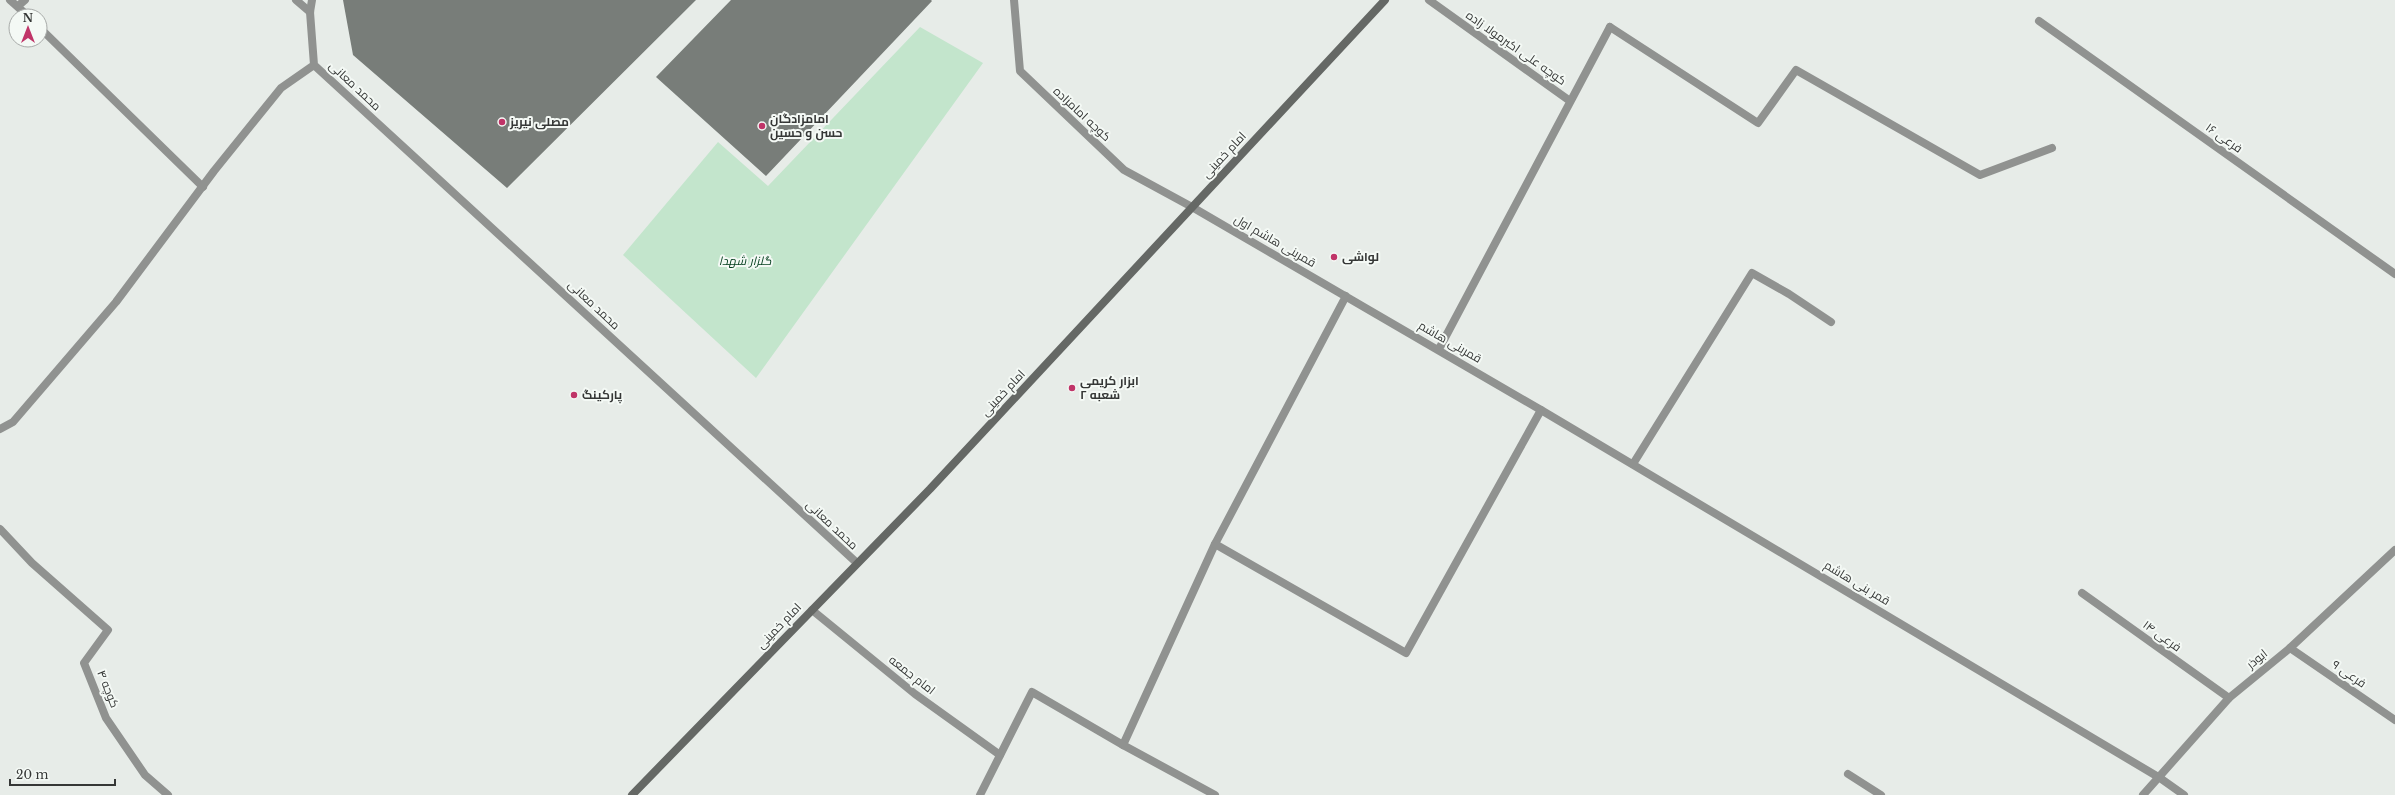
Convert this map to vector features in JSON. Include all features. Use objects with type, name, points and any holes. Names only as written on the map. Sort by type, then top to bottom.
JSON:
[{"type":"main road","name":"امام خمینی","points":[[632,795],[930,489],[1385,0]]},
{"type":"street","points":[[10,0],[18,6],[25,0]]},
{"type":"street","points":[[296,0],[310,12]]},
{"type":"street","points":[[0,429],[13,422],[59,370],[140,272],[203,187],[281,88],[314,65],[310,12],[312,0]]},
{"type":"street","name":"کوچه امامزاده","points":[[1014,0],[1020,71],[1124,170],[1192,207]]},
{"type":"street","name":"کوچه علی اکبرمولا زاده","points":[[1429,0],[1570,101]]},
{"type":"street","name":"فرعی ۱۶","points":[[2039,21],[2395,274]]},
{"type":"street","points":[[1438,349],[1610,26],[1758,123],[1796,70],[1980,175],[2052,148]]},
{"type":"street","points":[[48,36],[203,187]]},
{"type":"street","name":"محمد معانی","points":[[314,65],[857,564]]},
{"type":"street","name":"قمربنی هاشم اول","points":[[1192,207],[1346,296]]},
{"type":"street","points":[[1633,464],[1752,273],[1789,294],[1831,322]]},
{"type":"street","points":[[1123,745],[1215,544],[1346,296]]},
{"type":"street","name":"قمربنی هاشم","points":[[1346,296],[1541,410]]},
{"type":"street","points":[[1215,544],[1406,653],[1541,410]]},
{"type":"street","name":"قمر بنی هاشم","points":[[1541,410],[2160,778],[2184,795]]},
{"type":"street","name":"کوچه ۴","points":[[0,529],[32,564],[108,630],[84,663],[106,718],[145,775],[168,795]]},
{"type":"street","name":"ابوذر","points":[[2143,795],[2160,778],[2229,698],[2290,648],[2395,550]]},
{"type":"street","name":"فرعی ۱۴","points":[[2082,593],[2229,698]]},
{"type":"street","name":"امام جمعه","points":[[812,610],[915,694],[1000,755]]},
{"type":"street","name":"فرعی ۹","points":[[2290,648],[2395,720]]},
{"type":"street","points":[[980,795],[1032,692],[1123,745],[1215,795]]},
{"type":"street","points":[[1848,774],[1881,795]]},
{"type":"green space","name":"گلزار شهدا","points":[[920,27],[983,63],[756,378],[623,255],[718,142],[768,186]]},
{"type":"building","name":"مصلی نیریز","points":[[343,0],[696,0],[507,188],[353,55]]},
{"type":"building","name":"امامزادگان حسن و حسین","points":[[731,0],[932,1],[766,176],[656,77]]},
{"type":"place","name":"مصلی نیریز","points":[[502,122]]},
{"type":"place","name":"امامزادگان حسن و حسین","points":[[762,126]]},
{"type":"place","name":"لواشی","points":[[1334,257]]},
{"type":"place","name":"ابزار کریمی شعبه ۲","points":[[1072,388]]},
{"type":"place","name":"پارکینگ","points":[[574,395]]}]
